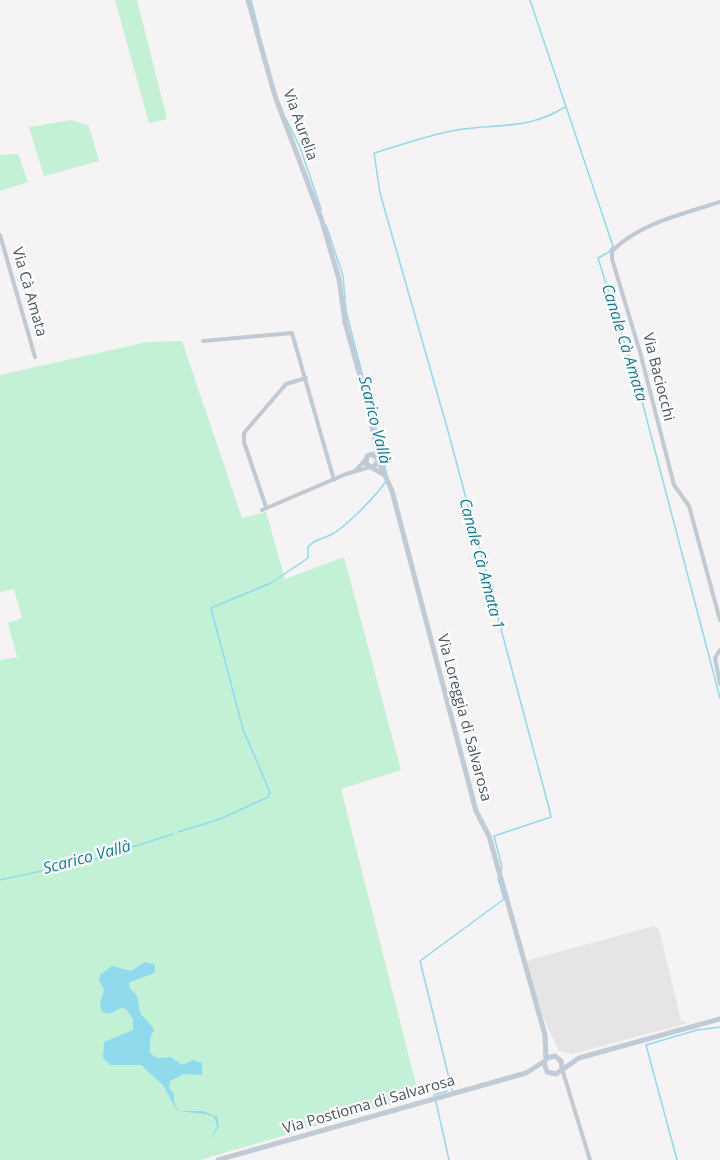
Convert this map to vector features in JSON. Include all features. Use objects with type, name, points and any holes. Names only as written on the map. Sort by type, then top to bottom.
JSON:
[{"type":"street","name":"Via Aurelia","points":[[248,0],[275,96],[321,218],[332,257]]},
{"type":"street","name":"Via Baciocchi","points":[[720,202],[637,232],[612,251],[612,259],[640,352],[674,485],[689,506],[720,620]]},
{"type":"street","name":"Via Cà Amata","points":[[0,235],[35,357]]},
{"type":"street","name":"Via Loreggia di Salvarosa","points":[[332,257],[378,459],[392,491],[476,811],[489,836],[545,1035],[562,1068]]},
{"type":"street","points":[[203,341],[291,332],[334,480]]},
{"type":"street","points":[[306,378],[286,384],[244,433],[244,442],[264,509],[354,471],[372,467],[378,459],[367,457]]},
{"type":"street","name":"Via Loreggia di Salvarosa","points":[[367,457],[373,437]]},
{"type":"street","points":[[354,471],[367,457]]},
{"type":"street","points":[[367,457],[372,467],[385,477]]},
{"type":"street","points":[[720,651],[715,658],[720,684]]},
{"type":"street","points":[[550,1073],[579,1058],[720,1018]]},
{"type":"street","name":"Via Loreggia di Salvarosa","points":[[545,1035],[544,1066],[550,1073]]},
{"type":"street","points":[[557,1057],[579,1058]]},
{"type":"street","name":"Via Postioma di Salvarosa","points":[[526,1073],[545,1060],[557,1057]]},
{"type":"street","points":[[562,1068],[590,1160]]},
{"type":"street","name":"Via Postioma di Salvarosa","points":[[218,1160],[526,1073],[550,1073]]},
{"type":"street","points":[[550,1073],[565,1081]]},
{"type":"shaded area","points":[[654,926],[659,930],[681,1020],[688,1023],[572,1054],[559,1051],[536,1002],[526,961]]},
{"type":"green space","points":[[115,0],[137,0],[167,119],[149,123]]},
{"type":"green space","points":[[72,120],[89,126],[99,161],[44,176],[29,127]]},
{"type":"green space","points":[[18,154],[28,182],[0,191],[0,155]]},
{"type":"green space","points":[[182,341],[242,518],[266,512],[285,579],[344,557],[401,770],[341,789],[419,1096],[200,1160],[0,1160],[0,660],[17,657],[8,623],[22,618],[14,589],[0,592],[0,375],[147,342]]},
{"type":"water","points":[[145,962],[155,965],[155,973],[130,982],[129,987],[137,996],[140,1013],[154,1029],[150,1039],[150,1053],[157,1058],[171,1057],[182,1065],[193,1060],[202,1063],[202,1075],[184,1074],[170,1081],[169,1088],[174,1094],[174,1103],[178,1111],[203,1111],[217,1117],[219,1126],[211,1139],[217,1126],[214,1117],[177,1111],[163,1085],[141,1065],[110,1065],[103,1058],[104,1042],[133,1030],[133,1019],[126,1009],[121,1008],[109,1014],[101,1011],[100,1003],[104,990],[99,981],[100,975],[112,966],[131,971]]},
{"type":"waterway","name":"Scarico Vallà","points":[[251,0],[259,31]]},
{"type":"waterway","name":"Canale Cà Amata","points":[[530,0],[613,246],[609,252],[598,258],[638,386],[720,698]]},
{"type":"waterway","name":"Canale Cà Amata 1","points":[[501,871],[494,836],[551,817],[448,431],[380,193],[374,153],[452,131],[540,119],[565,107]]},
{"type":"waterway","name":"Scarico Vallà","points":[[286,119],[300,147],[321,209]]},
{"type":"waterway","name":"Scarico Vallà","points":[[326,225],[343,276],[346,311],[366,389]]},
{"type":"waterway","name":"Scarico Vallà","points":[[370,402],[387,476]]},
{"type":"waterway","name":"Scarico Vallà","points":[[178,832],[220,819],[268,797],[270,792],[243,729],[211,608],[271,583],[308,558],[310,544],[332,534],[346,524],[369,502],[386,481]]},
{"type":"waterway","name":"Scarico Vallà","points":[[0,880],[92,860],[173,834]]},
{"type":"waterway","name":"Canale Cà Amata 1","points":[[452,1090],[420,961],[504,899],[498,878]]},
{"type":"waterway","name":"Canale Cà Amata","points":[[677,1160],[646,1045],[697,1030],[720,1027]]},
{"type":"waterway","name":"Canale Cà Amata 1","points":[[434,1095],[447,1091]]},
{"type":"waterway","name":"Canale Cà Amata 1","points":[[436,1102],[449,1160]]}]
